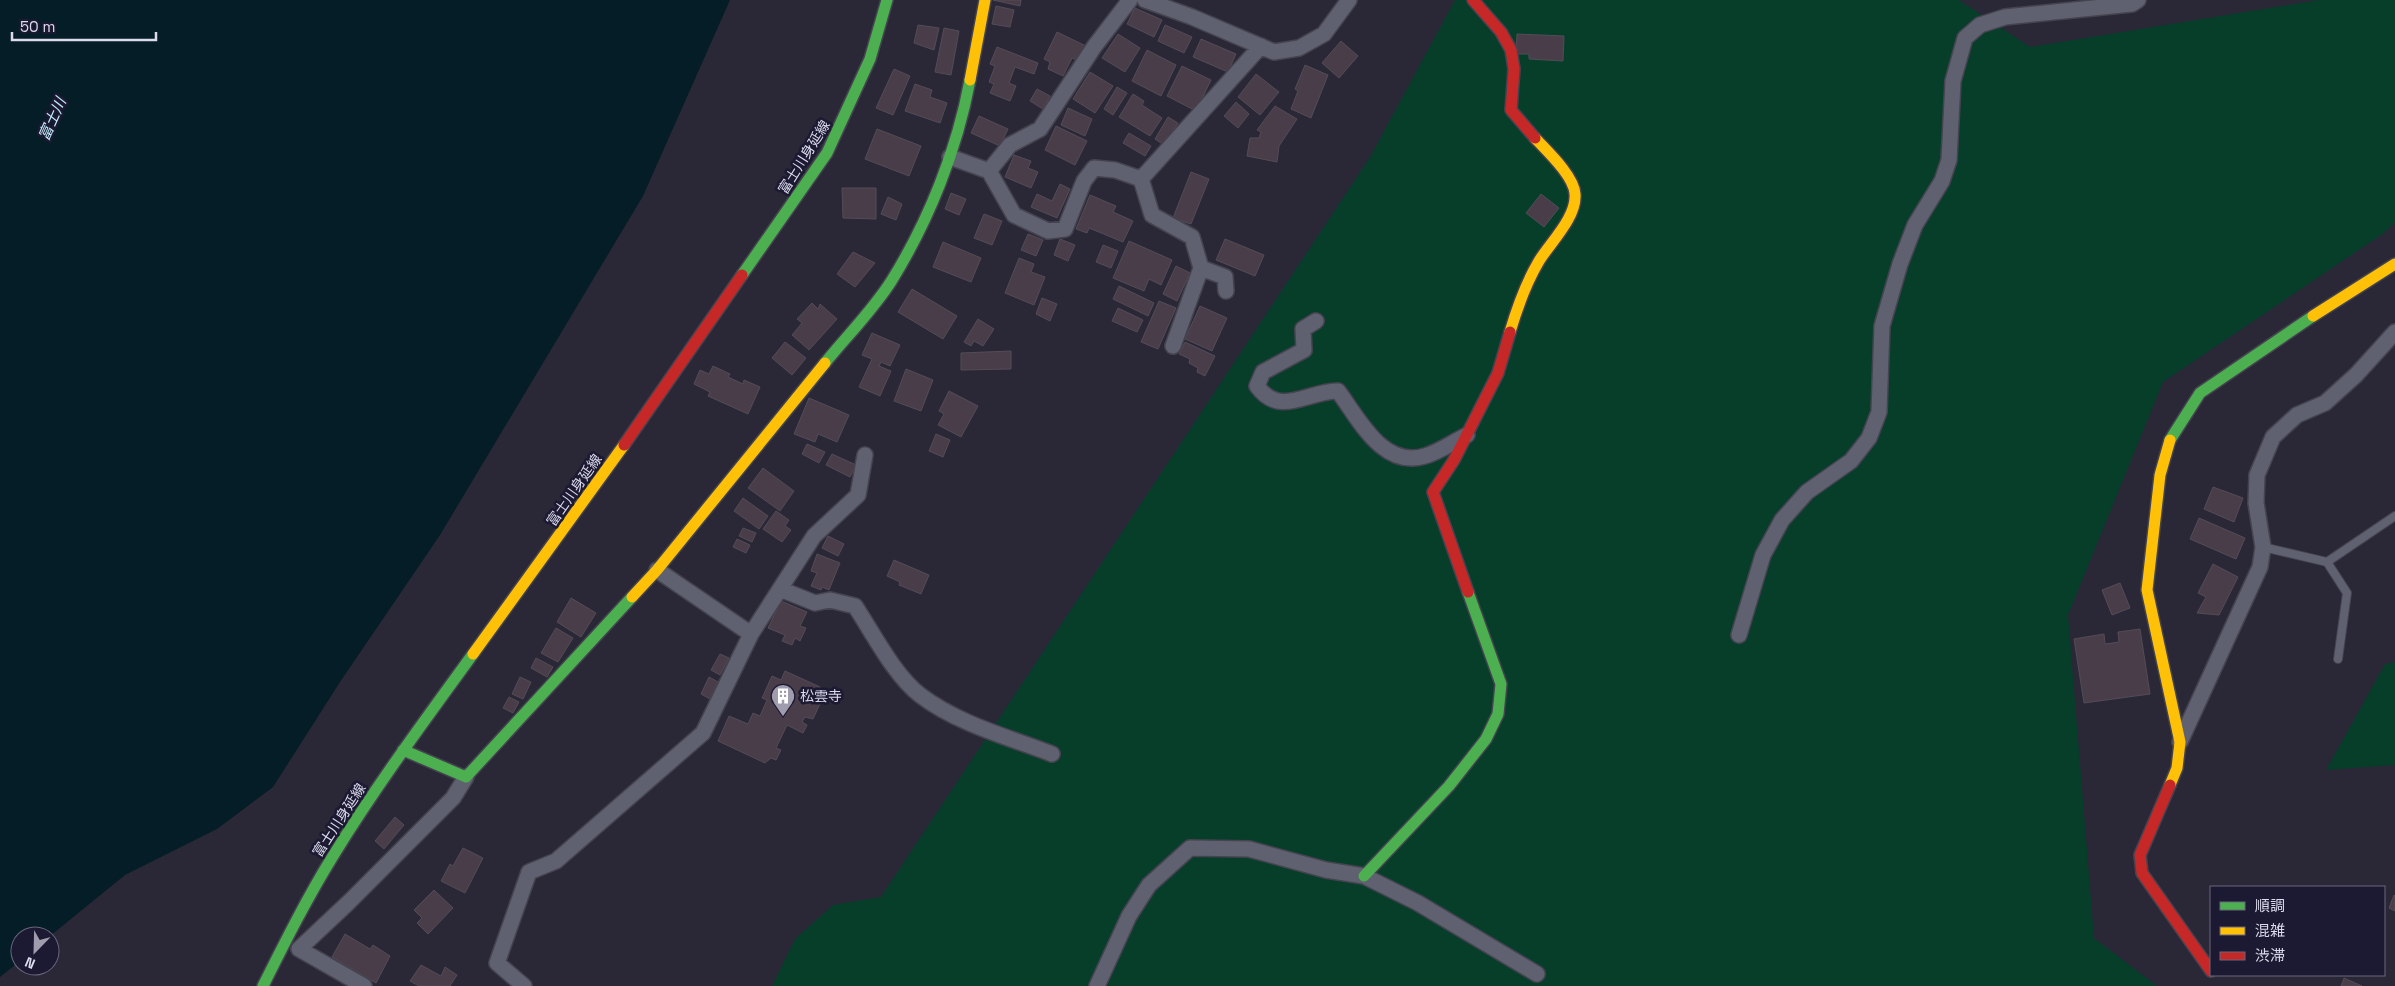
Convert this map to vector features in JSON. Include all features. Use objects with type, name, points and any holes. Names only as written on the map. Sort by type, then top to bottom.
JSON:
[{"type":"street","name":"富士川身延線","points":[[263,986],[303,906],[333,855],[403,750],[583,504],[827,153],[856,97],[883,20],[887,0]]},
{"type":"street","points":[[364,986],[299,949],[453,798],[466,777],[657,570],[891,282],[923,224],[950,157],[968,92],[985,0]]},
{"type":"street","points":[[989,171],[1010,145],[1040,129],[1094,47],[1130,0]]},
{"type":"street","points":[[1145,0],[1192,17],[1274,52],[1299,48],[1324,34],[1349,0]]},
{"type":"street","points":[[1364,876],[1449,786],[1486,738],[1498,714],[1501,684],[1433,492],[1454,460],[1498,373],[1518,305],[1539,262],[1568,218],[1575,194],[1567,175],[1511,110],[1514,76],[1512,53],[1502,32],[1473,0]]},
{"type":"street","points":[[1738,634],[1762,554],[1782,520],[1807,492],[1851,461],[1869,438],[1879,412],[1882,326],[1900,264],[1915,225],[1942,181],[1950,160],[1953,81],[1965,38],[1980,25],[2005,17],[2132,4],[2138,0]]},
{"type":"street","points":[[1141,179],[1261,46]]},
{"type":"street","points":[[950,157],[989,171],[1014,215],[1048,231],[1065,229],[1084,181],[1094,168],[1115,170],[1141,179]]},
{"type":"street","points":[[1141,179],[1152,215],[1192,237],[1201,268],[1173,346]]},
{"type":"street","points":[[2180,742],[2147,590],[2160,475],[2172,438],[2200,393],[2283,335],[2395,264]]},
{"type":"street","points":[[1201,268],[1225,276],[1226,291]]},
{"type":"street","points":[[1316,321],[1303,329],[1304,350],[1263,372],[1256,386],[1263,394],[1273,400],[1288,403],[1323,391],[1338,391],[1382,449],[1401,458],[1424,457],[1467,435]]},
{"type":"street","points":[[2210,969],[2142,873],[2140,854],[2177,768],[2180,742],[2260,567],[2264,547],[2256,503],[2257,475],[2273,437],[2297,415],[2325,403],[2356,375],[2395,332]]},
{"type":"street","points":[[524,986],[497,963],[529,872],[556,861],[703,733],[751,634],[814,536],[858,495],[865,455]]},
{"type":"street","points":[[657,570],[751,634]]},
{"type":"street","points":[[780,589],[815,603],[830,600],[855,606],[901,675],[920,694],[955,716],[1052,754]]},
{"type":"street","points":[[403,750],[466,777]]},
{"type":"street","points":[[1097,986],[1129,916],[1149,885],[1190,848],[1248,849],[1326,870],[1364,876],[1418,903],[1537,974]]},
{"type":"lane","points":[[2327,562],[2395,516]]},
{"type":"lane","points":[[2264,547],[2327,562],[2348,593],[2338,659]]},
{"type":"green space","points":[[1455,0],[1959,0],[2030,47],[2319,0],[2395,0],[2395,222],[2384,233],[2163,382],[2068,615],[2094,938],[2157,986],[772,986],[795,939],[833,905],[881,897],[1370,157]]},
{"type":"green space","points":[[2395,662],[2395,765],[2326,770],[2385,664]]},
{"type":"water","name":"富士川","points":[[0,0],[730,0],[643,196],[440,535],[340,682],[273,787],[217,829],[125,875],[60,928],[60,926],[10,926],[10,969],[0,977]]},
{"type":"building","points":[[993,0],[1021,0],[1020,6]]},
{"type":"building","points":[[996,6],[1014,10],[1010,27],[992,24]]},
{"type":"building","points":[[1135,8],[1162,20],[1154,37],[1127,24]]},
{"type":"building","points":[[918,25],[939,28],[934,50],[914,43]]},
{"type":"building","points":[[1165,25],[1192,37],[1184,53],[1158,41]]},
{"type":"building","points":[[944,28],[959,31],[951,75],[935,72]]},
{"type":"building","points":[[1057,32],[1086,46],[1079,61],[1072,58],[1063,76],[1048,69],[1050,62],[1044,59]]},
{"type":"building","points":[[1118,34],[1140,48],[1125,72],[1102,58]]},
{"type":"building","points":[[1517,34],[1564,36],[1563,61],[1529,59],[1529,54],[1516,54]]},
{"type":"building","points":[[1201,39],[1236,54],[1228,72],[1193,57]]},
{"type":"building","points":[[1341,41],[1358,56],[1339,78],[1322,63]]},
{"type":"building","points":[[997,47],[1038,63],[1034,74],[1015,67],[1009,83],[1016,86],[1010,101],[990,93],[994,84],[989,82],[995,66],[990,64]]},
{"type":"building","points":[[1147,50],[1176,65],[1161,96],[1132,81]]},
{"type":"building","points":[[1305,65],[1328,75],[1311,118],[1291,109],[1298,91],[1295,89]]},
{"type":"building","points":[[1182,66],[1211,80],[1196,111],[1167,96]]},
{"type":"building","points":[[894,69],[910,76],[893,115],[876,108]]},
{"type":"building","points":[[1090,72],[1113,86],[1095,113],[1073,99]]},
{"type":"building","points":[[1256,74],[1279,92],[1260,115],[1238,97]]},
{"type":"building","points":[[915,84],[932,90],[930,97],[947,103],[940,123],[905,111]]},
{"type":"building","points":[[1117,87],[1127,93],[1113,115],[1104,109]]},
{"type":"building","points":[[1037,89],[1050,96],[1043,109],[1030,101]]},
{"type":"building","points":[[1133,94],[1144,101],[1142,105],[1162,118],[1150,136],[1119,117]]},
{"type":"building","points":[[1236,102],[1249,114],[1238,128],[1224,116]]},
{"type":"building","points":[[1275,106],[1297,119],[1279,146],[1277,162],[1247,156],[1250,138],[1259,138],[1261,132],[1257,130]]},
{"type":"building","points":[[1068,108],[1092,119],[1085,136],[1061,125]]},
{"type":"building","points":[[979,116],[1008,129],[1000,146],[971,133]]},
{"type":"building","points":[[1168,117],[1178,123],[1164,145],[1155,139]]},
{"type":"building","points":[[1056,126],[1087,141],[1075,165],[1045,150]]},
{"type":"building","points":[[877,129],[921,146],[909,176],[865,159]]},
{"type":"building","points":[[1129,133],[1151,146],[1145,156],[1123,143]]},
{"type":"building","points":[[1014,155],[1031,161],[1028,168],[1038,172],[1031,188],[1005,177]]},
{"type":"building","points":[[1191,172],[1209,179],[1191,224],[1173,218]]},
{"type":"building","points":[[1060,184],[1070,189],[1057,218],[1031,207],[1037,194],[1052,201]]},
{"type":"building","points":[[842,188],[876,188],[876,219],[843,218]]},
{"type":"building","points":[[951,193],[966,199],[959,215],[945,209]]},
{"type":"building","points":[[1541,194],[1559,208],[1544,227],[1526,213]]},
{"type":"building","points":[[1090,195],[1116,206],[1113,212],[1133,221],[1123,242],[1089,228],[1087,233],[1076,229]]},
{"type":"building","points":[[888,197],[902,204],[896,220],[881,214]]},
{"type":"building","points":[[984,214],[1002,221],[992,245],[974,238]]},
{"type":"building","points":[[1028,234],[1043,240],[1036,256],[1021,250]]},
{"type":"building","points":[[1060,239],[1075,245],[1068,261],[1054,255]]},
{"type":"building","points":[[1225,239],[1264,255],[1255,276],[1216,260]]},
{"type":"building","points":[[1129,241],[1172,260],[1161,285],[1149,279],[1144,291],[1113,278]]},
{"type":"building","points":[[943,242],[981,258],[971,282],[933,267]]},
{"type":"building","points":[[1103,245],[1118,251],[1111,268],[1096,262]]},
{"type":"building","points":[[853,252],[875,263],[855,287],[837,274]]},
{"type":"building","points":[[1019,258],[1034,264],[1031,272],[1045,277],[1034,305],[1005,293]]},
{"type":"building","points":[[1176,266],[1190,273],[1177,301],[1163,294]]},
{"type":"building","points":[[1119,286],[1154,303],[1148,316],[1113,299]]},
{"type":"building","points":[[912,289],[957,316],[943,339],[898,312]]},
{"type":"building","points":[[1042,298],[1057,304],[1050,321],[1036,314]]},
{"type":"building","points":[[1159,301],[1176,308],[1158,349],[1141,342]]},
{"type":"building","points":[[812,303],[818,309],[820,304],[837,319],[809,350],[792,335],[802,323],[797,319]]},
{"type":"building","points":[[1200,306],[1227,318],[1212,351],[1185,339]]},
{"type":"building","points":[[1118,308],[1143,320],[1137,332],[1112,321]]},
{"type":"building","points":[[978,319],[994,329],[983,346],[974,341],[971,346],[964,342]]},
{"type":"building","points":[[872,333],[900,345],[890,366],[881,362],[879,366],[891,371],[880,396],[859,387],[872,359],[862,355]]},
{"type":"building","points":[[785,342],[806,358],[792,375],[772,358]]},
{"type":"building","points":[[1185,342],[1215,356],[1205,376],[1197,372],[1198,368],[1189,363],[1190,359],[1179,354]]},
{"type":"building","points":[[1011,351],[1011,369],[961,370],[961,353]]},
{"type":"building","points":[[713,366],[730,374],[728,377],[743,384],[744,380],[760,387],[748,414],[708,396],[710,392],[694,384],[700,370],[709,374]]},
{"type":"building","points":[[906,369],[933,380],[921,411],[894,401]]},
{"type":"building","points":[[949,391],[978,406],[961,437],[938,425],[944,414],[939,411]]},
{"type":"building","points":[[809,398],[849,415],[837,442],[818,434],[815,442],[794,434]]},
{"type":"building","points":[[936,434],[950,440],[943,457],[929,451]]},
{"type":"building","points":[[807,444],[825,452],[819,463],[802,454]]},
{"type":"building","points":[[832,454],[856,465],[850,477],[826,465]]},
{"type":"building","points":[[763,468],[794,491],[780,511],[748,488]]},
{"type":"building","points":[[2213,487],[2243,498],[2234,522],[2204,509]]},
{"type":"building","points":[[743,498],[768,516],[759,529],[734,511]]},
{"type":"building","points":[[776,511],[789,520],[785,526],[791,530],[782,542],[763,529]]},
{"type":"building","points":[[2199,518],[2245,538],[2236,559],[2190,539]]},
{"type":"building","points":[[743,528],[756,533],[752,542],[739,536]]},
{"type":"building","points":[[828,536],[844,544],[838,556],[822,548]]},
{"type":"building","points":[[737,539],[750,545],[746,553],[733,547]]},
{"type":"building","points":[[817,554],[840,563],[829,590],[822,587],[821,590],[811,586],[817,573],[811,571]]},
{"type":"building","points":[[894,560],[929,575],[921,594],[899,585],[900,582],[887,576]]},
{"type":"building","points":[[2213,564],[2238,577],[2219,615],[2197,613],[2206,597],[2198,593]]},
{"type":"building","points":[[2120,583],[2130,608],[2112,615],[2102,590]]},
{"type":"building","points":[[571,598],[596,613],[581,637],[557,622]]},
{"type":"building","points":[[781,601],[807,612],[800,626],[806,628],[800,641],[795,638],[792,645],[782,641],[785,635],[768,628]]},
{"type":"building","points":[[556,628],[573,638],[558,662],[541,653]]},
{"type":"building","points":[[2140,629],[2150,694],[2084,703],[2074,639],[2104,634],[2105,644],[2119,642],[2118,632]]},
{"type":"building","points":[[720,654],[729,658],[720,675],[711,670]]},
{"type":"building","points":[[536,658],[553,667],[547,677],[531,668]]},
{"type":"building","name":"松雲寺","points":[[785,671],[820,687],[819,691],[825,693],[813,719],[805,717],[802,722],[807,725],[803,733],[787,725],[776,748],[781,750],[776,760],[771,758],[765,763],[718,741],[729,716],[748,724],[753,713],[760,716],[767,700],[762,698],[772,676],[781,680]]},
{"type":"building","points":[[520,677],[531,682],[523,699],[512,694]]},
{"type":"building","points":[[709,677],[718,682],[710,699],[701,694]]},
{"type":"building","points":[[509,697],[519,702],[513,713],[503,708]]},
{"type":"building","points":[[395,817],[404,825],[384,849],[375,841]]},
{"type":"building","points":[[463,848],[483,858],[465,893],[441,881],[450,864],[453,866]]},
{"type":"building","points":[[434,890],[453,908],[428,934],[417,923],[422,918],[414,910]]},
{"type":"building","points":[[2395,896],[2395,911],[2389,908]]},
{"type":"building","points":[[345,934],[370,949],[373,945],[390,956],[376,983],[332,957]]},
{"type":"building","points":[[421,965],[441,976],[445,967],[457,975],[450,986],[419,986],[410,981]]},
{"type":"building","points":[[2344,978],[2362,986],[2341,986]]},
{"type":"traffic: fast","points":[[742,275],[827,153],[870,59],[887,0]]},
{"type":"traffic: fast","points":[[825,363],[885,291],[918,233],[940,184],[958,132],[970,80]]},
{"type":"traffic: fast","points":[[2170,440],[2200,393],[2313,316]]},
{"type":"traffic: fast","points":[[1364,876],[1449,786],[1486,739],[1498,714],[1501,684],[1468,592]]},
{"type":"traffic: fast","points":[[403,750],[466,777],[632,597]]},
{"type":"traffic: fast","points":[[263,986],[305,904],[349,830],[473,654]]},
{"type":"traffic: slow","points":[[970,80],[985,0]]},
{"type":"traffic: slow","points":[[1510,332],[1530,278],[1539,261],[1567,221],[1574,203],[1575,194],[1570,179],[1535,138]]},
{"type":"traffic: slow","points":[[2313,316],[2395,264]]},
{"type":"traffic: slow","points":[[632,597],[657,570],[825,363]]},
{"type":"traffic: slow","points":[[2170,440],[2160,475],[2147,590],[2180,742],[2177,768],[2170,785]]},
{"type":"traffic: slow","points":[[473,654],[624,445]]},
{"type":"traffic: jam","points":[[1473,0],[1501,32],[1511,50],[1514,69],[1511,110],[1535,138]]},
{"type":"traffic: jam","points":[[624,445],[742,275]]},
{"type":"traffic: jam","points":[[1468,592],[1433,492],[1454,460],[1498,373],[1510,332]]},
{"type":"traffic: jam","points":[[2170,785],[2140,855],[2142,873],[2210,970]]},
{"type":"place","name":"松雲寺","points":[[783,717]]}]
